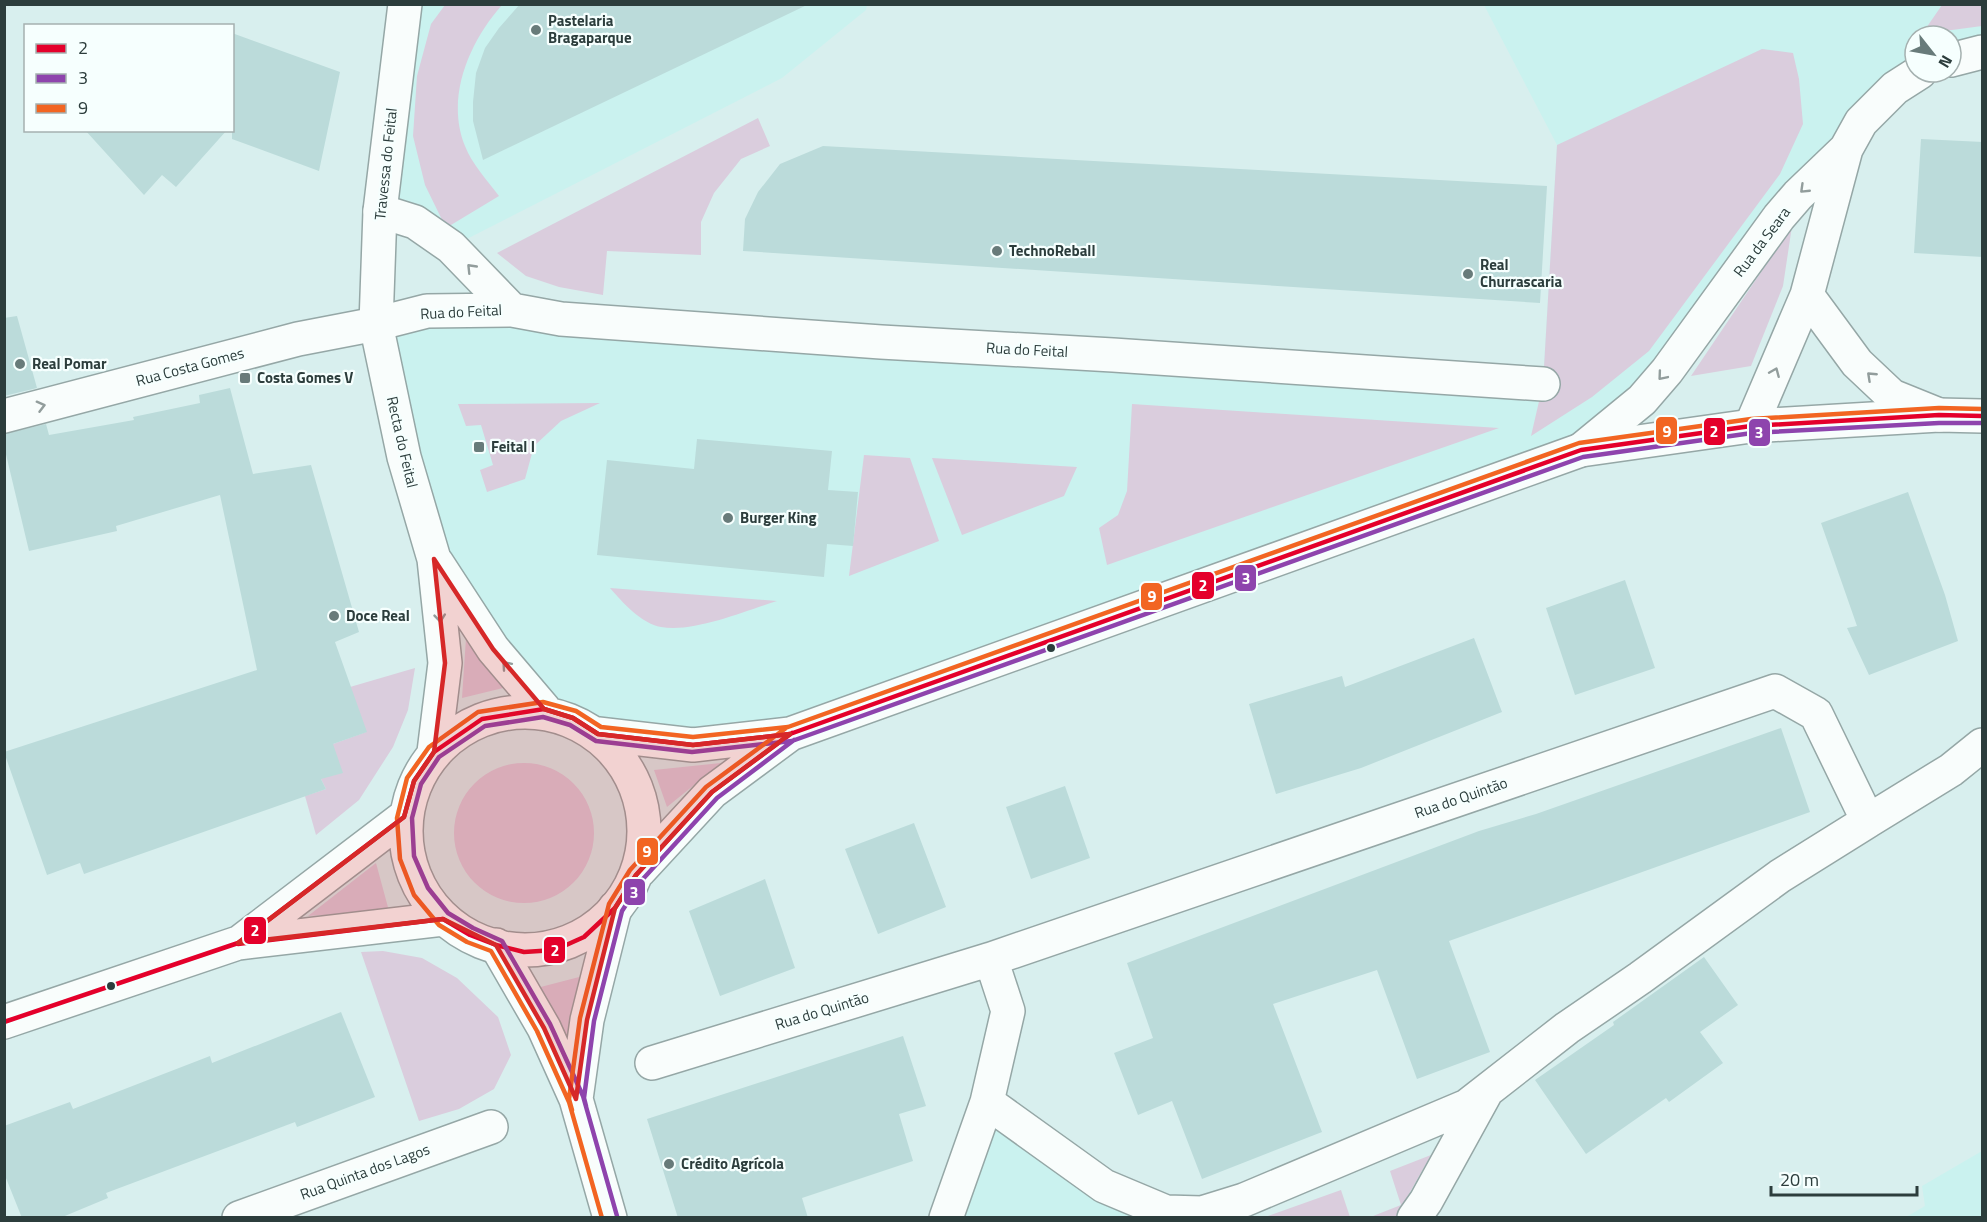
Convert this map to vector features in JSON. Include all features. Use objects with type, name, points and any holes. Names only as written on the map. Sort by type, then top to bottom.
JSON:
[{"type":"street","name":"Travessa do Feital","points":[[376,324],[380,211],[405,4]]},
{"type":"street","points":[[1963,57],[1983,52]]},
{"type":"street","points":[[1751,426],[1807,295],[1846,149],[1860,122],[1903,84]]},
{"type":"street","name":"Rua da Seara","points":[[1581,450],[1642,400],[1667,371],[1779,217],[1798,195],[1846,149]]},
{"type":"street","name":"Rua do Feital","points":[[380,211],[415,222],[452,247],[512,310]]},
{"type":"street","points":[[1807,295],[1857,363],[1892,396],[1939,415]]},
{"type":"street","name":"Rua do Feital","points":[[376,324],[427,311],[512,310],[561,319],[881,342],[1543,384]]},
{"type":"street","name":"Rua Costa Gomes","points":[[4,416],[298,339],[376,324]]},
{"type":"street","name":"Recta do Feital","points":[[376,324],[404,457],[434,559],[445,663],[434,752]]},
{"type":"street","points":[[598,734],[693,745],[790,734],[1581,450],[1751,426],[1939,415],[1983,416]]},
{"type":"street","name":"Recta do Feital","points":[[434,559],[493,649],[544,709]]},
{"type":"street","name":"Rua do Quintão","points":[[652,1063],[991,959],[1775,691],[1816,714],[1868,820]]},
{"type":"street","name":"Recta do Feital","points":[[544,709],[573,718],[598,734],[626,771],[642,804],[646,837],[636,875],[615,908],[584,937],[555,950],[525,952],[496,945],[470,935],[443,919],[421,892],[407,858],[404,816],[414,781],[434,752],[482,719],[544,709]]},
{"type":"street","points":[[636,875],[712,792],[790,734]]},
{"type":"street","points":[[987,1102],[1104,1186],[1166,1212],[1205,1215],[1467,1106],[1567,1028],[1780,876],[1952,770],[1983,746]]},
{"type":"street","points":[[238,943],[404,816]]},
{"type":"street","name":"Recta do Feital","points":[[576,1099],[587,1020],[615,908]]},
{"type":"street","points":[[4,1022],[238,943],[443,919]]},
{"type":"street","name":"Recta do Feital","points":[[496,945],[544,1028],[576,1099],[610,1218]]},
{"type":"street","points":[[946,1218],[987,1102],[1008,1011],[991,959]]},
{"type":"street","points":[[1414,1218],[1426,1201],[1487,1090]]},
{"type":"street","name":"Rua Quinta dos Lagos","points":[[239,1218],[490,1127]]},
{"type":"highlighted area","points":[[434,559],[493,649],[544,709],[573,718],[598,734],[693,745],[790,734],[712,792],[636,875],[615,908],[587,1020],[576,1099],[544,1028],[496,945],[443,919],[238,943],[404,817],[414,781],[434,752],[445,663]]},
{"type":"shaded area","points":[[405,5],[867,5],[866,10],[782,78],[451,247],[380,211]]},
{"type":"shaded area","points":[[445,5],[502,5],[490,19],[471,53],[459,89],[458,108],[460,127],[468,153],[499,196],[446,228],[425,185],[413,136],[417,76],[431,24]]},
{"type":"shaded area","points":[[1484,5],[1982,5],[1982,52],[1963,57],[1963,24],[1903,24],[1904,84],[1581,450],[790,734],[598,734],[573,718],[544,709],[434,559],[376,324],[427,311],[1543,383],[1557,145]]},
{"type":"shaded area","points":[[1942,5],[1982,5],[1982,26],[1963,29],[1963,24],[1929,24]]},
{"type":"shaded area","points":[[1762,49],[1793,53],[1799,79],[1803,124],[1780,174],[1649,351],[1592,397],[1531,436],[1543,384],[1557,145]]},
{"type":"shaded area","points":[[758,118],[770,146],[741,159],[714,193],[701,222],[701,255],[607,251],[603,295],[559,287],[526,276],[497,253]]},
{"type":"shaded area","points":[[1792,226],[1783,286],[1751,366],[1691,376]]},
{"type":"shaded area","points":[[600,403],[561,421],[534,446],[525,479],[487,492],[480,470],[493,465],[481,425],[466,426],[458,404]]},
{"type":"shaded area","points":[[1132,404],[1499,428],[1107,565],[1099,528],[1118,515],[1127,491]]},
{"type":"shaded area","points":[[864,455],[910,458],[939,541],[849,576]]},
{"type":"shaded area","points":[[932,458],[1077,467],[1064,496],[962,535]]},
{"type":"shaded area","points":[[610,588],[777,601],[703,624],[674,628],[661,627],[640,617],[626,606]]},
{"type":"shaded area","points":[[466,638],[503,688],[462,698]]},
{"type":"shaded area","points":[[415,668],[408,710],[393,747],[359,800],[316,835],[305,796],[326,789],[321,779],[333,744],[366,732],[350,687]]},
{"type":"shaded area","points":[[524,763],[551,768],[574,783],[589,806],[594,833],[589,860],[574,883],[551,898],[524,903],[497,898],[474,883],[459,860],[454,833],[459,806],[474,783],[497,768]]},
{"type":"shaded area","points":[[721,763],[667,807],[654,770]]},
{"type":"shaded area","points":[[376,863],[389,911],[308,916]]},
{"type":"shaded area","points":[[383,951],[422,958],[457,978],[498,1017],[511,1055],[494,1089],[459,1109],[419,1121],[361,952]]},
{"type":"shaded area","points":[[583,976],[567,1051],[533,989]]},
{"type":"shaded area","points":[[987,1102],[1046,1145],[1207,1218],[946,1218]]},
{"type":"shaded area","points":[[1982,1151],[1982,1217],[1906,1217],[1925,1206],[1922,1186]]},
{"type":"shaded area","points":[[1431,1155],[1396,1217],[1368,1218],[1401,1205],[1390,1171]]},
{"type":"shaded area","points":[[1341,1190],[1350,1217],[1265,1217]]},
{"type":"building","points":[[520,4],[809,4],[483,160],[473,121],[476,73],[485,48]]},
{"type":"building","points":[[234,34],[340,72],[319,171],[232,139],[232,132],[234,132]]},
{"type":"building","points":[[87,132],[225,132],[176,187],[162,175],[144,195]]},
{"type":"building","points":[[1921,139],[1983,142],[1983,257],[1914,253]]},
{"type":"building","points":[[823,146],[1547,186],[1540,303],[743,251],[745,219],[758,192],[780,164]]},
{"type":"building","points":[[17,316],[37,388],[4,396],[4,318]]},
{"type":"building","points":[[230,388],[253,474],[311,465],[359,632],[335,642],[367,732],[333,744],[343,773],[321,779],[326,789],[84,874],[80,863],[47,875],[4,752],[257,670],[220,495],[116,526],[117,531],[29,551],[4,446],[4,434],[46,424],[49,435],[134,420],[133,417],[200,403],[199,395]]},
{"type":"building","name":"Burger King","points":[[697,439],[832,451],[828,490],[858,492],[853,546],[827,544],[824,577],[597,555],[607,460],[694,469]]},
{"type":"building","points":[[1908,492],[1945,595],[1958,641],[1869,675],[1847,628],[1857,626],[1821,523]]},
{"type":"building","points":[[1625,580],[1655,668],[1575,695],[1546,608]]},
{"type":"building","points":[[1474,638],[1502,712],[1361,768],[1276,794],[1249,704],[1342,676],[1345,687]]},
{"type":"building","points":[[1781,728],[1810,812],[1449,941],[1490,1052],[1417,1079],[1377,970],[1273,1004],[1322,1132],[1202,1179],[1172,1101],[1138,1115],[1114,1053],[1153,1038],[1127,963],[1479,831],[1536,814]]},
{"type":"building","points":[[1065,786],[1090,858],[1031,879],[1006,807]]},
{"type":"building","points":[[914,823],[946,907],[878,934],[845,849]]},
{"type":"building","points":[[765,879],[795,968],[720,996],[689,911]]},
{"type":"building","points":[[1704,957],[1738,1005],[1700,1032],[1723,1063],[1669,1102],[1666,1098],[1586,1154],[1535,1080],[1614,1025],[1613,1022]]},
{"type":"building","points":[[341,1012],[375,1097],[297,1127],[295,1122],[106,1193],[108,1198],[60,1218],[22,1218],[4,1173],[4,1126],[70,1102],[73,1109],[210,1056],[212,1063]]},
{"type":"building","points":[[903,1036],[926,1106],[899,1114],[913,1161],[802,1198],[808,1218],[678,1218],[647,1119]]},
{"type":"transit line","name":"9","points":[[602,1218],[569,1102],[537,1031],[491,951],[467,942],[439,925],[414,895],[400,859],[397,818],[407,778],[429,747],[478,712],[543,702],[576,711],[601,727],[693,737],[788,727],[1579,443],[1751,419],[1939,408],[1982,409]]},
{"type":"transit line","name":"2","points":[[4,1022],[238,943],[404,817],[414,781],[434,752],[482,719],[544,709],[573,718],[598,734],[693,745],[790,734],[1581,450],[1751,426],[1939,415],[1982,416]]},
{"type":"transit line","name":"3","points":[[617,1216],[583,1096],[550,1024],[502,941],[473,928],[448,913],[428,888],[414,856],[412,818],[421,784],[439,757],[485,726],[543,717],[570,725],[596,741],[692,752],[792,741],[1583,457],[1752,433],[1939,423],[1982,423]]},
{"type":"transit line","name":"9","points":[[572,1110],[569,1099],[580,1018],[609,904],[630,870],[706,787],[786,728]]},
{"type":"transit line","name":"2","points":[[238,944],[443,919],[470,935],[496,945],[524,952],[555,950],[584,937],[615,908],[636,875],[712,792],[792,733]]},
{"type":"transit line","name":"3","points":[[586,1106],[584,1098],[594,1021],[622,911],[642,880],[717,798],[794,740]]},
{"type":"place","name":"Pastelaria Bragaparque","points":[[536,30]]},
{"type":"place","name":"TechnoReball","points":[[997,251]]},
{"type":"place","name":"Real Churrascaria","points":[[1468,274]]},
{"type":"place","name":"Real Pomar","points":[[20,364]]},
{"type":"place","name":"Costa Gomes V","points":[[245,378]]},
{"type":"place","name":"Feital I","points":[[479,447]]},
{"type":"place","name":"Burger King","points":[[728,518]]},
{"type":"place","name":"Doce Real","points":[[334,616]]},
{"type":"place","name":"Crédito Agrícola","points":[[669,1164]]}]
